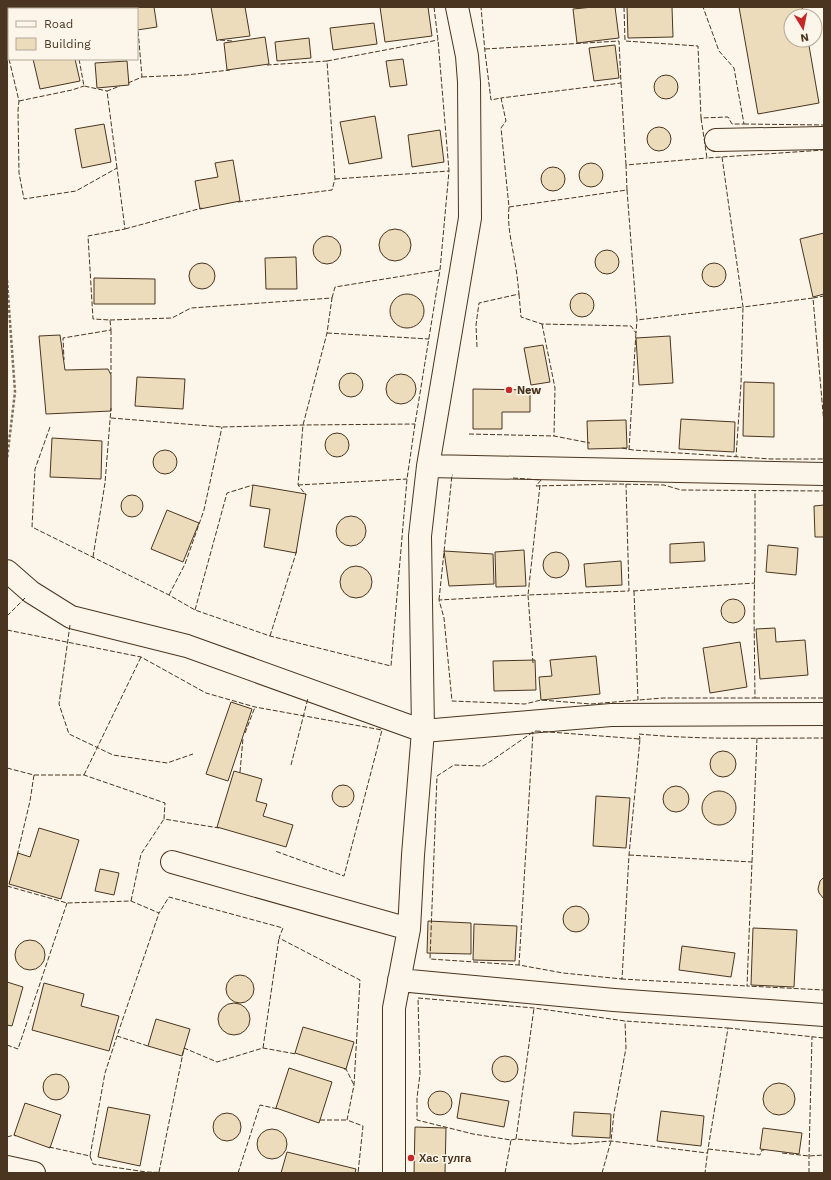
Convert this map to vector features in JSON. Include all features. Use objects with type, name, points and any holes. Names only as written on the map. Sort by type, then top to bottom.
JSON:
[{"type":"street","points":[[394,1173],[394,1008],[409,930],[422,731],[420,536],[428,466],[470,218],[469,82],[467,56],[457,7]]},
{"type":"street","points":[[716,140],[824,138]]},
{"type":"street","points":[[428,466],[824,474]]},
{"type":"street","points":[[7,571],[31,592],[71,617],[187,646],[422,731],[611,715],[824,714]]},
{"type":"street","points":[[172,862],[409,930]]},
{"type":"street","points":[[399,980],[614,1000],[824,1015]]},
{"type":"street","points":[[7,1167],[34,1173]]},
{"type":"path","points":[[7,280],[15,392],[7,459]]},
{"type":"building","points":[[87,7],[88,8],[74,8]]},
{"type":"building","points":[[154,7],[157,27],[138,30],[138,8],[133,8]]},
{"type":"building","points":[[211,7],[245,7],[250,36],[217,41]]},
{"type":"building","points":[[380,7],[428,7],[432,36],[385,42]]},
{"type":"building","points":[[615,7],[619,38],[577,43],[573,9]]},
{"type":"building","points":[[627,7],[672,7],[673,37],[628,38]]},
{"type":"building","points":[[739,7],[802,7],[783,8],[783,48],[809,48],[819,103],[758,114]]},
{"type":"building","points":[[374,23],[377,44],[333,50],[330,28]]},
{"type":"building","points":[[265,37],[269,64],[227,70],[224,43]]},
{"type":"building","points":[[309,38],[311,58],[277,61],[275,42]]},
{"type":"building","points":[[615,45],[619,78],[594,81],[589,48]]},
{"type":"building","points":[[403,59],[407,85],[390,87],[386,61]]},
{"type":"building","points":[[33,60],[75,60],[80,81],[40,89]]},
{"type":"building","points":[[127,61],[129,85],[97,88],[95,63]]},
{"type":"building","points":[[666,75],[675,78],[678,87],[675,96],[666,99],[657,96],[654,87],[657,78]]},
{"type":"building","points":[[375,116],[382,158],[349,164],[340,122]]},
{"type":"building","points":[[104,124],[111,162],[82,168],[75,129]]},
{"type":"building","points":[[659,127],[668,130],[671,139],[668,148],[659,151],[650,148],[647,139],[650,130]]},
{"type":"building","points":[[440,130],[444,162],[412,167],[408,135]]},
{"type":"building","points":[[233,160],[240,201],[200,209],[195,181],[218,177],[215,163]]},
{"type":"building","points":[[591,163],[600,166],[603,175],[600,184],[591,187],[582,184],[579,175],[582,166]]},
{"type":"building","points":[[553,167],[562,170],[565,179],[562,188],[553,191],[544,188],[541,179],[544,170]]},
{"type":"building","points":[[392,229],[398,229],[407,233],[411,245],[407,257],[398,261],[392,261],[383,257],[379,248],[379,242],[383,233]]},
{"type":"building","points":[[824,233],[824,294],[813,297],[800,239]]},
{"type":"building","points":[[327,236],[337,240],[341,250],[337,260],[327,264],[317,260],[313,250],[317,240]]},
{"type":"building","points":[[607,250],[616,253],[619,262],[616,271],[607,274],[598,271],[595,262],[598,253]]},
{"type":"building","points":[[296,257],[297,289],[266,289],[265,258]]},
{"type":"building","points":[[202,263],[211,267],[215,276],[211,285],[202,289],[193,285],[189,276],[193,267]]},
{"type":"building","points":[[714,263],[723,266],[726,275],[723,284],[714,287],[705,284],[702,275],[705,266]]},
{"type":"building","points":[[94,278],[155,279],[155,304],[94,304]]},
{"type":"building","points":[[582,293],[591,296],[594,305],[591,314],[582,317],[573,314],[570,305],[573,296]]},
{"type":"building","points":[[407,294],[419,299],[424,311],[419,323],[407,328],[395,323],[390,311],[395,299]]},
{"type":"building","points":[[60,335],[65,370],[108,369],[111,375],[111,411],[46,414],[39,336]]},
{"type":"building","points":[[670,336],[673,383],[639,385],[636,338]]},
{"type":"building","points":[[543,345],[550,382],[531,385],[524,348]]},
{"type":"building","points":[[351,373],[356,374],[362,380],[362,390],[356,396],[351,397],[346,396],[340,390],[339,385],[340,380],[346,374]]},
{"type":"building","points":[[401,374],[407,375],[415,383],[415,395],[407,403],[401,404],[395,403],[387,395],[386,389],[387,383],[395,375]]},
{"type":"building","points":[[137,377],[185,379],[183,409],[135,406]]},
{"type":"building","points":[[744,382],[774,383],[774,437],[743,436]]},
{"type":"building","points":[[473,389],[530,390],[530,412],[502,412],[502,429],[473,429]]},
{"type":"building","points":[[681,419],[735,422],[734,452],[679,449]]},
{"type":"building","points":[[626,420],[627,448],[588,449],[587,421]]},
{"type":"building","points":[[337,433],[346,436],[349,445],[346,454],[337,457],[328,454],[325,445],[328,436]]},
{"type":"building","points":[[52,438],[102,441],[101,479],[50,477]]},
{"type":"building","points":[[165,450],[170,451],[176,457],[176,467],[170,473],[165,474],[160,473],[154,467],[153,462],[154,457],[160,451]]},
{"type":"building","points":[[253,485],[306,494],[296,553],[264,547],[270,509],[250,506]]},
{"type":"building","points":[[132,495],[140,498],[143,506],[140,514],[132,517],[124,514],[121,506],[124,498]]},
{"type":"building","points":[[824,505],[824,537],[815,537],[814,506]]},
{"type":"building","points":[[167,510],[199,523],[183,562],[151,549]]},
{"type":"building","points":[[351,516],[357,517],[365,525],[365,537],[357,545],[351,546],[345,545],[337,537],[336,531],[337,525],[345,517]]},
{"type":"building","points":[[704,542],[705,561],[670,563],[670,544]]},
{"type":"building","points":[[768,545],[798,548],[796,575],[766,572]]},
{"type":"building","points":[[524,550],[526,586],[496,587],[495,552]]},
{"type":"building","points":[[444,551],[493,554],[494,584],[449,586]]},
{"type":"building","points":[[556,552],[565,556],[569,565],[565,574],[556,578],[547,574],[543,565],[547,556]]},
{"type":"building","points":[[621,561],[622,585],[586,587],[584,564]]},
{"type":"building","points":[[353,566],[359,566],[369,573],[372,582],[371,588],[365,595],[359,598],[353,598],[343,591],[340,585],[340,579],[347,569]]},
{"type":"building","points":[[728,599],[738,599],[745,606],[745,616],[738,623],[728,623],[721,616],[721,606]]},
{"type":"building","points":[[775,628],[776,642],[805,640],[808,675],[760,679],[756,629]]},
{"type":"building","points":[[740,642],[747,687],[710,693],[703,648]]},
{"type":"building","points":[[596,656],[600,694],[541,700],[539,677],[552,676],[550,660]]},
{"type":"building","points":[[535,660],[536,690],[494,691],[493,661]]},
{"type":"building","points":[[231,702],[252,709],[228,781],[206,774]]},
{"type":"building","points":[[723,751],[732,755],[736,764],[732,773],[723,777],[714,773],[710,764],[714,755]]},
{"type":"building","points":[[234,771],[262,779],[256,801],[267,804],[263,816],[293,825],[286,847],[217,827]]},
{"type":"building","points":[[343,785],[351,788],[354,796],[351,804],[343,807],[335,804],[332,796],[335,788]]},
{"type":"building","points":[[676,786],[685,790],[689,799],[685,808],[676,812],[667,808],[663,799],[667,790]]},
{"type":"building","points":[[719,791],[731,796],[736,808],[731,820],[719,825],[707,820],[702,808],[707,796]]},
{"type":"building","points":[[596,796],[630,798],[626,848],[593,846]]},
{"type":"building","points":[[39,828],[79,840],[61,899],[9,884],[18,853],[30,857]]},
{"type":"building","points":[[100,869],[119,873],[114,895],[95,891]]},
{"type":"building","points":[[823,878],[824,899],[819,893],[818,889],[820,881]]},
{"type":"building","points":[[576,906],[585,910],[589,919],[585,928],[576,932],[567,928],[563,919],[567,910]]},
{"type":"building","points":[[428,921],[471,923],[471,954],[427,953]]},
{"type":"building","points":[[474,924],[517,926],[515,961],[473,960]]},
{"type":"building","points":[[753,928],[797,930],[794,987],[751,985]]},
{"type":"building","points":[[30,940],[41,944],[45,955],[41,966],[30,970],[19,966],[15,955],[19,944]]},
{"type":"building","points":[[682,946],[735,953],[731,977],[679,970]]},
{"type":"building","points":[[240,975],[250,979],[254,989],[250,999],[240,1003],[230,999],[226,989],[230,979]]},
{"type":"building","points":[[7,982],[23,987],[12,1026],[7,1025]]},
{"type":"building","points":[[44,983],[84,994],[81,1006],[119,1016],[109,1051],[32,1030]]},
{"type":"building","points":[[231,1003],[237,1003],[247,1010],[250,1019],[249,1025],[243,1032],[237,1035],[231,1035],[221,1028],[218,1022],[218,1016],[225,1006]]},
{"type":"building","points":[[156,1019],[190,1029],[182,1056],[148,1046]]},
{"type":"building","points":[[303,1027],[354,1042],[346,1069],[295,1053]]},
{"type":"building","points":[[505,1056],[514,1060],[518,1069],[514,1078],[505,1082],[496,1078],[492,1069],[496,1060]]},
{"type":"building","points":[[289,1068],[332,1082],[319,1123],[276,1108]]},
{"type":"building","points":[[56,1074],[65,1078],[69,1087],[65,1096],[56,1100],[47,1096],[43,1087],[47,1078]]},
{"type":"building","points":[[776,1083],[782,1083],[791,1087],[795,1099],[791,1111],[782,1115],[776,1115],[767,1111],[763,1102],[763,1096],[767,1087]]},
{"type":"building","points":[[440,1091],[449,1094],[452,1103],[449,1112],[440,1115],[431,1112],[428,1103],[431,1094]]},
{"type":"building","points":[[461,1093],[509,1101],[504,1127],[457,1118]]},
{"type":"building","points":[[25,1103],[61,1115],[50,1148],[14,1135]]},
{"type":"building","points":[[108,1107],[150,1115],[140,1166],[98,1157]]},
{"type":"building","points":[[661,1111],[704,1116],[701,1146],[657,1141]]},
{"type":"building","points":[[574,1112],[611,1114],[610,1138],[572,1136]]},
{"type":"building","points":[[227,1113],[237,1117],[241,1127],[237,1137],[227,1141],[217,1137],[213,1127],[217,1117]]},
{"type":"building","points":[[415,1127],[446,1128],[445,1173],[414,1173]]},
{"type":"building","points":[[763,1128],[802,1133],[799,1154],[760,1149]]},
{"type":"building","points":[[272,1129],[283,1133],[287,1144],[283,1155],[272,1159],[261,1155],[257,1144],[261,1133]]},
{"type":"building","points":[[287,1152],[356,1169],[355,1173],[281,1173]]},
{"type":"fence","points":[[50,427],[35,469],[32,527],[169,595],[195,610],[270,636],[391,666],[407,479],[440,270],[449,171],[434,7]]},
{"type":"fence","points":[[477,347],[476,325],[479,303],[519,294],[509,228],[509,207],[501,128],[506,121],[501,98],[491,100],[481,7]]},
{"type":"fence","points":[[624,7],[625,41],[698,46],[701,118],[728,117],[732,124],[744,124],[734,68],[719,51],[703,7]]},
{"type":"fence","points":[[128,83],[142,77],[138,30]]},
{"type":"fence","points":[[220,40],[232,41]]},
{"type":"fence","points":[[327,61],[438,40]]},
{"type":"fence","points":[[485,49],[619,41],[621,83],[501,98]]},
{"type":"fence","points":[[7,49],[8,54]]},
{"type":"fence","points":[[9,60],[19,101],[19,173],[24,199],[76,191],[117,168],[125,229],[88,236],[93,319],[110,320],[111,330],[63,338],[64,360]]},
{"type":"fence","points":[[79,60],[84,86],[107,91]]},
{"type":"fence","points":[[238,202],[332,190],[335,179],[327,61],[267,65]]},
{"type":"fence","points":[[142,77],[186,75],[230,70]]},
{"type":"fence","points":[[621,83],[626,165]]},
{"type":"fence","points":[[19,101],[84,86]]},
{"type":"fence","points":[[117,168],[107,91],[120,86]]},
{"type":"fence","points":[[701,118],[707,158],[824,150]]},
{"type":"fence","points":[[744,124],[824,125]]},
{"type":"fence","points":[[722,157],[743,307],[813,298],[824,424]]},
{"type":"fence","points":[[627,190],[626,165],[707,158]]},
{"type":"fence","points":[[335,179],[449,171]]},
{"type":"fence","points":[[509,207],[627,190],[637,320],[743,307],[741,384],[736,457]]},
{"type":"fence","points":[[125,229],[202,208]]},
{"type":"fence","points":[[332,298],[335,287],[440,270]]},
{"type":"fence","points":[[519,294],[521,317],[542,324],[631,326],[636,333],[637,320]]},
{"type":"fence","points":[[813,298],[824,296]]},
{"type":"fence","points":[[110,320],[172,318],[191,308],[332,298],[327,333],[303,425],[298,485],[306,495]]},
{"type":"fence","points":[[542,324],[555,388],[554,436]]},
{"type":"fence","points":[[111,330],[111,374]]},
{"type":"fence","points":[[629,450],[636,332]]},
{"type":"fence","points":[[327,333],[429,339]]},
{"type":"fence","points":[[93,557],[105,483],[111,408]]},
{"type":"fence","points":[[111,418],[222,427],[415,424]]},
{"type":"fence","points":[[169,595],[185,564],[204,510],[222,427]]},
{"type":"fence","points":[[469,434],[554,436],[590,443]]},
{"type":"fence","points":[[622,448],[771,459],[824,459]]},
{"type":"fence","points":[[439,600],[453,475]]},
{"type":"fence","points":[[513,478],[541,480],[536,486],[618,484],[664,485],[681,490],[824,491]]},
{"type":"fence","points":[[298,485],[407,479]]},
{"type":"fence","points":[[540,485],[528,595],[629,591],[626,484]]},
{"type":"fence","points":[[195,610],[227,493],[253,485]]},
{"type":"fence","points":[[533,663],[528,595],[439,600],[444,618],[452,701],[525,704],[541,700],[591,704],[663,698],[755,698],[755,490]]},
{"type":"fence","points":[[270,636],[297,550]]},
{"type":"fence","points":[[633,591],[755,583]]},
{"type":"fence","points":[[634,591],[638,700]]},
{"type":"fence","points":[[7,616],[25,598]]},
{"type":"fence","points":[[70,625],[59,704],[69,734],[113,755],[167,763],[193,754]]},
{"type":"fence","points":[[7,630],[141,657],[206,693],[255,707],[382,730],[344,876],[275,851]]},
{"type":"fence","points":[[84,775],[141,657]]},
{"type":"fence","points":[[291,765],[308,698]]},
{"type":"fence","points":[[755,698],[824,698]]},
{"type":"fence","points":[[245,733],[255,707]]},
{"type":"fence","points":[[536,731],[640,739],[629,855],[622,979],[563,973],[519,965],[430,959],[437,776],[454,765],[483,766],[536,731]]},
{"type":"fence","points":[[519,965],[533,732]]},
{"type":"fence","points":[[638,739],[640,739],[639,734],[708,738],[824,738]]},
{"type":"fence","points":[[240,772],[243,738]]},
{"type":"fence","points":[[752,862],[757,738]]},
{"type":"fence","points":[[7,768],[34,775],[30,801],[17,856]]},
{"type":"fence","points":[[34,775],[84,775],[165,803],[164,819],[219,828]]},
{"type":"fence","points":[[131,901],[141,854],[164,819]]},
{"type":"fence","points":[[629,855],[752,862],[747,986],[824,990]]},
{"type":"fence","points":[[7,886],[67,903],[131,901],[159,913],[169,897],[283,928],[279,938],[360,980],[354,1085],[347,1120],[363,1126],[358,1173]]},
{"type":"fence","points":[[7,1045],[18,1049],[67,903]]},
{"type":"fence","points":[[148,1046],[117,1036],[159,913]]},
{"type":"fence","points":[[263,1048],[279,938]]},
{"type":"fence","points":[[621,979],[747,986]]},
{"type":"fence","points":[[505,1173],[511,1140],[473,1134],[417,1120],[417,1098],[420,1074],[418,998],[534,1008],[625,1021],[728,1028],[705,1173]]},
{"type":"fence","points":[[516,1139],[534,1008]]},
{"type":"fence","points":[[602,1173],[611,1141],[614,1113],[626,1048],[625,1021]]},
{"type":"fence","points":[[728,1028],[824,1038]]},
{"type":"fence","points":[[90,1156],[105,1073],[117,1036]]},
{"type":"fence","points":[[809,1173],[812,1037]]},
{"type":"fence","points":[[159,1172],[184,1048],[217,1062],[263,1048],[296,1054]]},
{"type":"fence","points":[[344,1069],[346,1069],[354,1085]]},
{"type":"fence","points":[[238,1173],[260,1105],[278,1109]]},
{"type":"fence","points":[[320,1120],[347,1120]]},
{"type":"fence","points":[[7,1137],[14,1135],[16,1136]]},
{"type":"fence","points":[[511,1140],[516,1139],[572,1144],[611,1141],[707,1153]]},
{"type":"fence","points":[[49,1147],[90,1156],[93,1164],[146,1172],[176,1173]]},
{"type":"fence","points":[[708,1149],[760,1155],[762,1150],[764,1150]]},
{"type":"fence","points":[[782,1153],[809,1156],[824,1155]]},
{"type":"place","name":"New","points":[[509,390]]},
{"type":"place","name":"Хас тулга","points":[[411,1158]]}]
